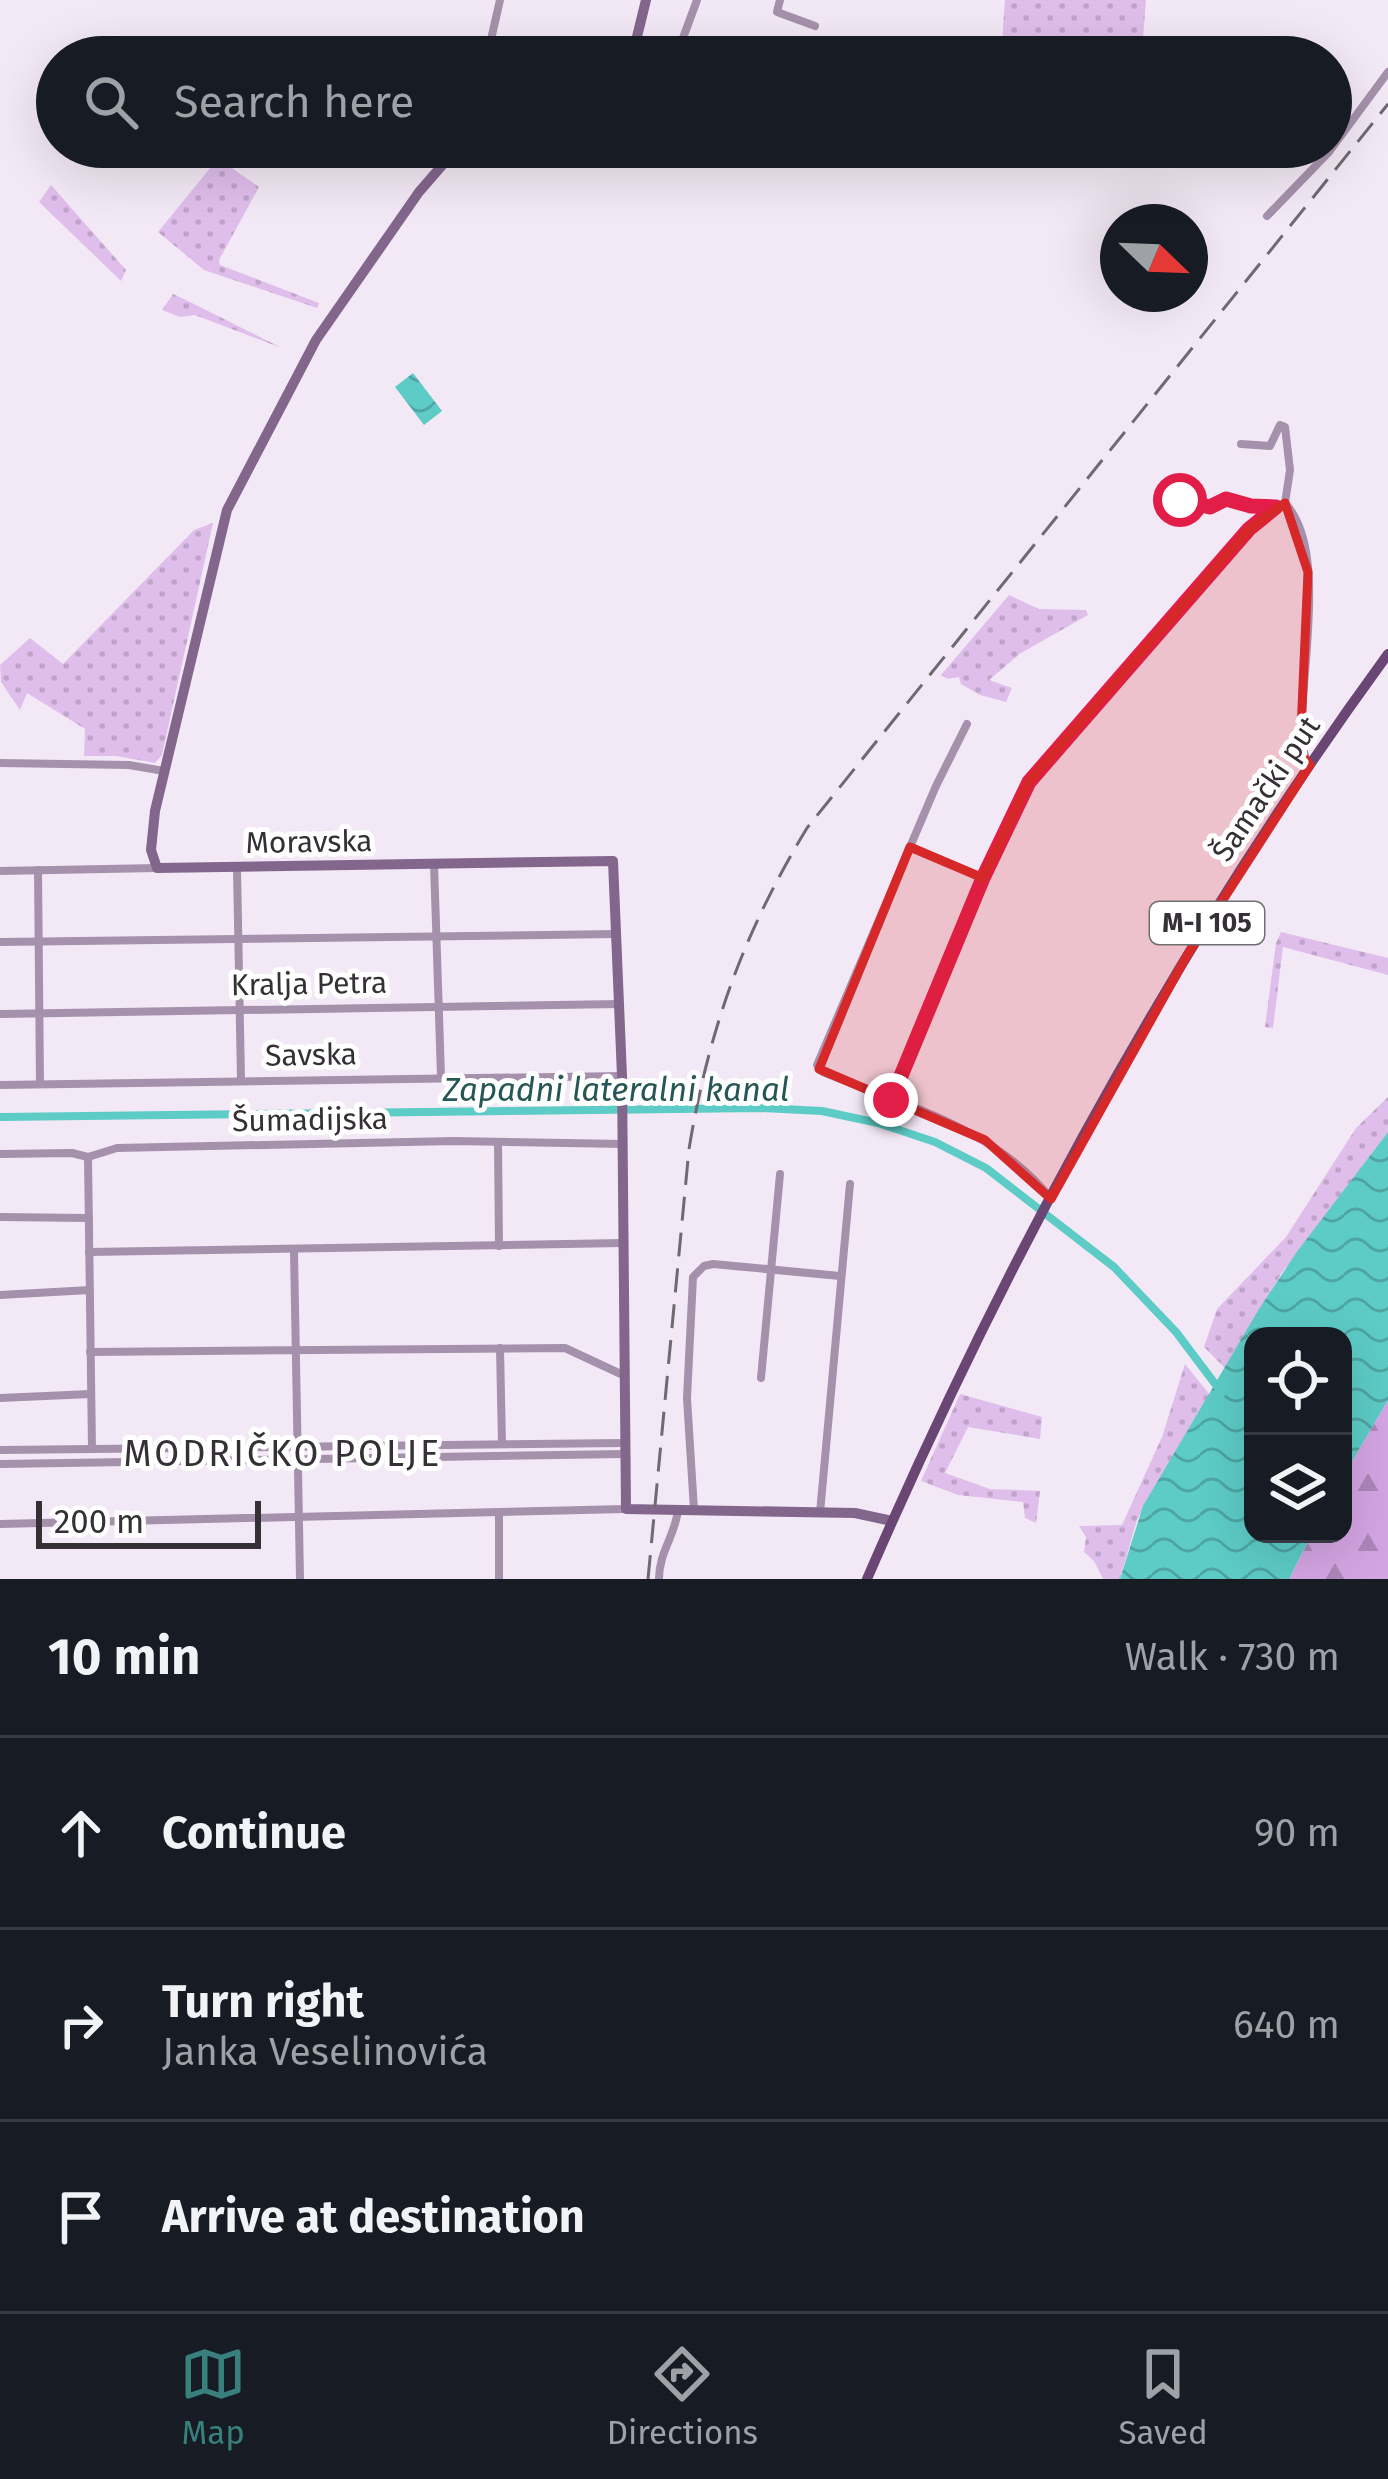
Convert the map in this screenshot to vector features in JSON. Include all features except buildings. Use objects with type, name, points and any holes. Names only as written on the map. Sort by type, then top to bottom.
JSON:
[{"type":"main road","name":"Šamački put","points":[[1049,1202],[1188,954],[1388,654]]},
{"type":"main road","name":"M-I 105","points":[[867,1579],[1049,1202]]},
{"type":"street","points":[[492,36],[500,0]]},
{"type":"street","points":[[637,36],[646,0]]},
{"type":"street","points":[[684,36],[697,0]]},
{"type":"street","points":[[781,0],[777,12],[815,26]]},
{"type":"street","points":[[1352,121],[1388,72]]},
{"type":"street","points":[[157,868],[151,841],[164,771],[226,510],[316,340],[440,168]]},
{"type":"street","points":[[1267,216],[1314,168]]},
{"type":"street","points":[[891,1100],[983,878],[1029,782],[1249,529],[1280,505],[1290,470],[1285,427],[1280,425],[1270,446],[1241,444]]},
{"type":"street","points":[[1161,497],[1210,507],[1226,499],[1251,506],[1280,505],[1300,525],[1308,572],[1309,654],[1300,748],[1310,765]]},
{"type":"street","points":[[967,724],[818,1065],[823,1072],[986,1140],[1034,1178],[1049,1202]]},
{"type":"street","points":[[0,763],[129,765],[164,771]]},
{"type":"street","points":[[910,847],[983,878]]},
{"type":"street","name":"Moravska","points":[[0,871],[606,859],[616,865],[619,934]]},
{"type":"street","points":[[434,864],[441,1076]]},
{"type":"street","points":[[237,868],[242,1080]]},
{"type":"street","points":[[38,870],[40,1084]]},
{"type":"street","points":[[0,942],[619,934],[626,1509]]},
{"type":"street","name":"Kralja Petra","points":[[0,1014],[620,1004]]},
{"type":"street","name":"Savska","points":[[0,1085],[622,1076]]},
{"type":"street","points":[[498,1142],[500,1246]]},
{"type":"street","name":"Šumadijska","points":[[0,1154],[88,1157],[117,1148],[623,1144]]},
{"type":"street","points":[[88,1157],[92,1449]]},
{"type":"street","points":[[761,1378],[780,1174]]},
{"type":"street","points":[[820,1513],[850,1184]]},
{"type":"street","points":[[0,1217],[89,1218]]},
{"type":"street","points":[[89,1252],[625,1244]]},
{"type":"street","points":[[294,1250],[300,1579]]},
{"type":"street","points":[[694,1510],[687,1398],[694,1277],[713,1264],[840,1276]]},
{"type":"street","points":[[0,1295],[90,1290]]},
{"type":"street","points":[[90,1352],[296,1347],[576,1350],[623,1375]]},
{"type":"street","points":[[500,1348],[502,1444]]},
{"type":"street","points":[[0,1398],[91,1394]]},
{"type":"street","points":[[0,1450],[502,1444],[624,1449]]},
{"type":"street","points":[[0,1465],[624,1449]]},
{"type":"street","points":[[0,1524],[626,1509],[870,1515],[892,1521]]},
{"type":"street","points":[[659,1579],[660,1557],[675,1532],[678,1510]]},
{"type":"street","points":[[499,1514],[499,1579]]},
{"type":"highlighted area","points":[[1285,503],[1308,572],[1300,753],[1310,765],[1188,954],[1051,1199],[985,1140],[819,1069],[910,847],[983,878],[1029,781],[1249,529]]},
{"type":"shaded area","points":[[1005,0],[1146,0],[1143,36],[1002,36]]},
{"type":"shaded area","points":[[210,168],[232,168],[259,187],[220,265],[319,303],[317,308],[204,270],[158,232]]},
{"type":"shaded area","points":[[51,185],[126,270],[121,281],[39,202]]},
{"type":"shaded area","points":[[173,294],[282,348],[195,315],[180,317],[162,310]]},
{"type":"shaded area","points":[[213,523],[162,755],[155,763],[84,756],[85,729],[27,693],[20,710],[1,682],[0,665],[30,638],[63,664],[194,530]]},
{"type":"shaded area","points":[[1009,595],[1039,609],[1086,610],[1088,615],[1021,653],[989,680],[1012,688],[1006,702],[980,695],[961,684],[959,677],[941,675]]},
{"type":"shaded area","points":[[1281,932],[1388,958],[1388,975],[1283,947],[1273,1028],[1265,1027]]},
{"type":"shaded area","points":[[1388,1097],[1388,1132],[1281,1274],[1249,1327],[1244,1327],[1244,1336],[1225,1368],[1204,1347],[1217,1309],[1286,1237],[1356,1128]]},
{"type":"shaded area","points":[[1185,1364],[1210,1395],[1137,1520],[1120,1579],[1103,1579],[1084,1552],[1086,1537],[1079,1526],[1122,1525],[1162,1437]]},
{"type":"shaded area","points":[[960,1394],[1042,1417],[1040,1439],[968,1427],[945,1473],[990,1489],[1040,1491],[1036,1523],[1025,1518],[1023,1502],[958,1495],[921,1481]]},
{"type":"green space","points":[[1388,1400],[1388,1579],[1289,1579],[1307,1543],[1352,1543],[1352,1462]]},
{"type":"water","points":[[413,373],[442,411],[424,425],[395,387]]},
{"type":"water","points":[[1388,1132],[1388,1400],[1352,1462],[1352,1327],[1248,1327],[1296,1253]]},
{"type":"water","points":[[1244,1334],[1244,1543],[1307,1543],[1289,1579],[1120,1579],[1143,1506]]},
{"type":"waterway","name":"Zapadni lateralni kanal","points":[[0,1117],[760,1108],[822,1111],[878,1123],[935,1142],[986,1168],[1114,1267],[1176,1332],[1222,1393]]},
{"type":"railway","points":[[1352,149],[1388,104]]},
{"type":"railway","points":[[648,1579],[689,1149],[719,1022],[765,905],[807,828],[1337,168]]},
{"type":"district","name":"MODRIČKO POLJE","points":[[283,1453]]},
{"type":"route","points":[[891,1100],[983,878],[1029,782],[1249,529],[1276,507],[1226,499],[1210,507],[1180,500]]}]
